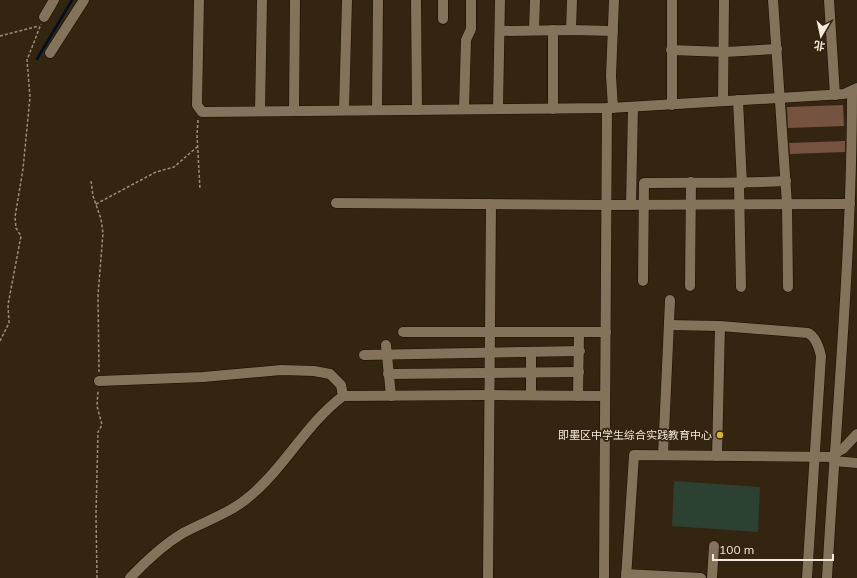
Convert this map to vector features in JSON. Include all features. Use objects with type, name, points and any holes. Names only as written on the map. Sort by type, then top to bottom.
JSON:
[{"type":"street","points":[[42,22],[54,0]]},
{"type":"street","points":[[50,53],[84,0]]},
{"type":"street","points":[[199,0],[197,105],[202,112],[610,108],[835,95],[855,89],[855,138],[827,578]]},
{"type":"street","points":[[260,111],[262,0]]},
{"type":"street","points":[[294,111],[295,0]]},
{"type":"street","points":[[344,110],[347,0]]},
{"type":"street","points":[[376,110],[378,0]]},
{"type":"street","points":[[416,0],[417,110]]},
{"type":"street","points":[[442,0],[443,19]]},
{"type":"street","points":[[464,110],[466,40],[471,30],[471,0]]},
{"type":"street","points":[[498,109],[500,0]]},
{"type":"street","points":[[534,30],[535,0]]},
{"type":"street","points":[[571,30],[572,0]]},
{"type":"street","points":[[604,578],[607,205],[614,0]]},
{"type":"street","points":[[672,0],[672,105]]},
{"type":"street","points":[[723,101],[724,0]]},
{"type":"street","points":[[773,0],[786,181],[788,287]]},
{"type":"street","points":[[829,0],[835,95]]},
{"type":"street","points":[[553,109],[554,30]]},
{"type":"street","points":[[500,31],[613,31]]},
{"type":"street","points":[[671,50],[723,52],[777,49]]},
{"type":"street","points":[[738,100],[741,184],[741,287]]},
{"type":"street","points":[[631,205],[633,107]]},
{"type":"street","points":[[643,281],[644,183],[692,182],[741,184],[786,181]]},
{"type":"street","points":[[690,286],[692,182]]},
{"type":"street","points":[[336,203],[607,205],[850,204]]},
{"type":"street","points":[[488,578],[491,204]]},
{"type":"street","points":[[663,456],[670,300]]},
{"type":"street","points":[[669,325],[720,326],[808,333],[812,335],[818,345],[821,356],[816,457],[807,578]]},
{"type":"street","points":[[717,456],[720,326]]},
{"type":"street","points":[[403,332],[606,332]]},
{"type":"street","points":[[578,396],[580,352],[579,333]]},
{"type":"street","points":[[364,355],[386,350],[580,352]]},
{"type":"street","points":[[386,350],[391,396]]},
{"type":"street","points":[[531,352],[531,395]]},
{"type":"street","points":[[99,381],[203,377],[281,370],[314,371],[330,374],[341,385],[343,396]]},
{"type":"street","points":[[388,374],[579,372]]},
{"type":"street","points":[[130,578],[146,561],[182,534],[240,504],[262,486],[328,408],[343,396],[605,396]]},
{"type":"street","points":[[834,457],[857,434]]},
{"type":"street","points":[[701,578],[626,576],[634,455],[834,457],[857,463]]},
{"type":"street","points":[[712,578],[714,546]]},
{"type":"path","points":[[0,36],[42,22]]},
{"type":"path","points":[[0,341],[9,323],[8,305],[21,236],[16,228],[15,217],[23,169],[30,97],[27,60],[42,22]]},
{"type":"path","points":[[200,189],[197,146],[198,119],[202,112]]},
{"type":"path","points":[[96,204],[156,172],[174,167],[197,146]]},
{"type":"green space","points":[[674,481],[760,487],[758,532],[672,526]]},
{"type":"building","points":[[843,105],[844,126],[788,128],[787,107]]},
{"type":"building","points":[[845,141],[845,152],[790,154],[789,143]]},
{"type":"waterway","points":[[37,59],[72,0]]},
{"type":"place","name":"即墨区中学生综合实践教育中心","points":[[720,435]]}]
